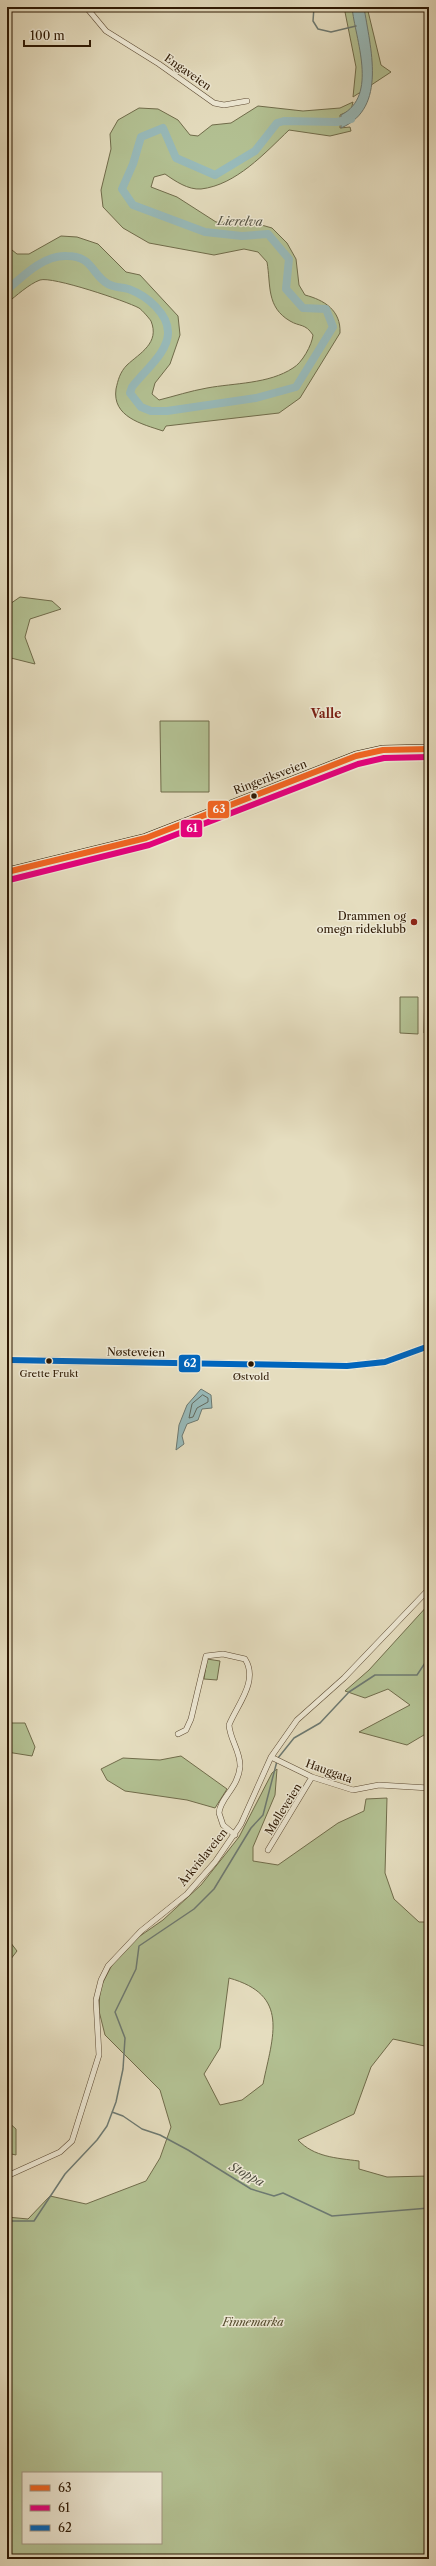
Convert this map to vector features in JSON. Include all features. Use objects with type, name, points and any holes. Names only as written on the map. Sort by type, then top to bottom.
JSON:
[{"type":"main road","name":"Ringeriksveien","points":[[7,872],[146,838],[356,756],[383,750],[429,749]]},
{"type":"main road","name":"Nøsteveien","points":[[7,1360],[347,1366],[385,1362],[429,1346]]},
{"type":"street","name":"Engaveien","points":[[86,7],[106,30],[159,64],[216,104],[224,105],[248,101]]},
{"type":"street","name":"Årkvislaveien","points":[[7,2176],[60,2152],[72,2141],[99,2055],[96,2000],[104,1972],[129,1942],[194,1888],[235,1835],[275,1759],[300,1717],[344,1678],[429,1589]]},
{"type":"street","points":[[178,1734],[186,1730],[192,1714],[206,1656],[223,1654],[245,1659],[248,1671],[247,1687],[242,1702],[229,1725],[239,1755],[240,1768],[236,1783],[218,1812],[223,1825],[235,1835]]},
{"type":"street","name":"Hauggata","points":[[275,1759],[312,1777],[358,1791],[379,1785],[429,1788]]},
{"type":"street","name":"Mølleveien","points":[[268,1850],[305,1792],[312,1777]]},
{"type":"green space","points":[[344,7],[367,7],[381,65],[391,72],[353,97],[356,67]]},
{"type":"green space","points":[[353,102],[351,110],[340,115],[340,128],[350,127],[351,131],[330,136],[289,130],[249,167],[238,175],[214,186],[201,189],[191,188],[165,174],[154,177],[151,187],[177,197],[216,222],[251,222],[272,228],[287,243],[296,259],[299,285],[305,295],[325,303],[338,318],[340,333],[300,398],[279,413],[166,426],[163,431],[138,422],[124,413],[119,406],[116,399],[116,389],[123,370],[143,352],[151,341],[153,335],[151,321],[139,308],[120,300],[73,285],[47,280],[40,280],[31,284],[7,303],[7,246],[17,254],[29,254],[61,236],[77,237],[98,244],[126,272],[140,275],[178,316],[180,335],[170,364],[155,383],[152,394],[159,400],[201,389],[262,380],[284,373],[293,368],[300,362],[306,353],[311,344],[313,335],[305,327],[290,321],[277,309],[271,295],[267,262],[258,252],[244,249],[214,255],[149,243],[123,228],[103,207],[101,190],[111,149],[110,134],[118,120],[139,108],[158,109],[178,120],[190,135],[198,136],[212,125],[231,123],[258,106],[303,111],[340,108]]},
{"type":"green space","points":[[20,597],[52,601],[61,609],[30,619],[25,637],[35,664],[7,657],[7,606]]},
{"type":"green space","points":[[160,721],[209,721],[209,792],[161,792]]},
{"type":"green space","points":[[425,991],[429,991],[429,1034],[424,1033]]},
{"type":"green space","points":[[400,997],[418,997],[418,1034],[400,1033]]},
{"type":"green space","points":[[429,1604],[429,1732],[407,1745],[359,1732],[410,1705],[388,1689],[365,1698],[345,1691],[369,1670]]},
{"type":"green space","points":[[207,1659],[220,1661],[217,1680],[204,1679]]},
{"type":"green space","points":[[7,1723],[25,1723],[35,1747],[32,1756],[7,1752]]},
{"type":"green space","points":[[181,1756],[227,1789],[215,1808],[187,1800],[125,1791],[107,1780],[101,1769],[123,1758],[160,1760]]},
{"type":"green space","name":"Finnemarka","points":[[277,1769],[275,1795],[253,1847],[253,1861],[278,1865],[338,1823],[364,1811],[366,1799],[387,1798],[385,1873],[394,1899],[419,1922],[429,1922],[429,2047],[393,2039],[371,2067],[354,2114],[298,2140],[304,2146],[318,2153],[334,2158],[359,2161],[359,2169],[387,2177],[429,2176],[429,2559],[7,2559],[7,2217],[28,2219],[50,2196],[86,2204],[146,2181],[160,2158],[171,2127],[160,2090],[105,2035],[99,2011],[100,1988],[113,1963],[130,1943],[163,1920],[201,1885],[239,1837],[272,1773]],"holes":[[[229,1978],[248,1985],[261,1995],[269,2006],[273,2019],[273,2033],[263,2084],[242,2100],[220,2105],[204,2074],[220,2048]]]},
{"type":"green space","points":[[7,1938],[17,1951],[7,1964]]},
{"type":"green space","points":[[7,2121],[16,2129],[16,2155],[7,2153]]},
{"type":"water","points":[[352,7],[364,7],[372,58],[371,91],[365,106],[356,119],[341,128],[341,115],[353,106],[359,95],[362,81],[360,50]]},
{"type":"water","points":[[201,1389],[211,1395],[212,1408],[202,1409],[198,1420],[187,1424],[182,1436],[184,1444],[176,1450],[179,1425],[187,1405]]},
{"type":"waterway","points":[[314,7],[313,21],[318,29],[331,32],[356,26]]},
{"type":"waterway","name":"Lierelva","points":[[7,290],[34,267],[50,259],[67,256],[82,259],[87,262],[102,280],[108,284],[131,290],[156,306],[161,312],[167,325],[167,339],[160,354],[132,387],[130,393],[141,407],[151,411],[167,411],[256,398],[296,387],[333,327],[326,309],[303,308],[286,289],[289,259],[268,234],[242,236],[205,232],[133,205],[122,189],[133,164],[141,137],[163,128],[176,158],[215,175],[255,151],[277,123],[284,121],[337,122],[351,119]]},
{"type":"waterway","points":[[278,1758],[294,1738],[320,1723],[349,1692],[375,1675],[417,1675],[429,1657]]},
{"type":"waterway","points":[[7,2221],[34,2221],[65,2174],[97,2140],[107,2126],[116,2102],[123,2069],[125,2038],[115,2012],[136,1969],[139,1946],[194,1909],[214,1889],[251,1828],[263,1815],[277,1761]]},
{"type":"waterway","name":"Stoppa","points":[[112,2112],[123,2116],[142,2129],[160,2135],[188,2150],[251,2189],[274,2196],[283,2193],[332,2216],[429,2208]]},
{"type":"transit line","name":"63","points":[[7,872],[146,838],[356,756],[383,750],[429,749]]},
{"type":"transit line","name":"61","points":[[9,880],[149,845],[358,764],[384,758],[429,757]]},
{"type":"transit line","name":"62","points":[[7,1360],[347,1366],[385,1362],[429,1346]]},
{"type":"place","name":"Drammen og omegn rideklubb","points":[[414,922]]},
{"type":"place","name":"Grette Frukt","points":[[49,1361]]},
{"type":"place","name":"Østvold","points":[[251,1364]]},
{"type":"district","name":"Valle","points":[[326,713]]}]
